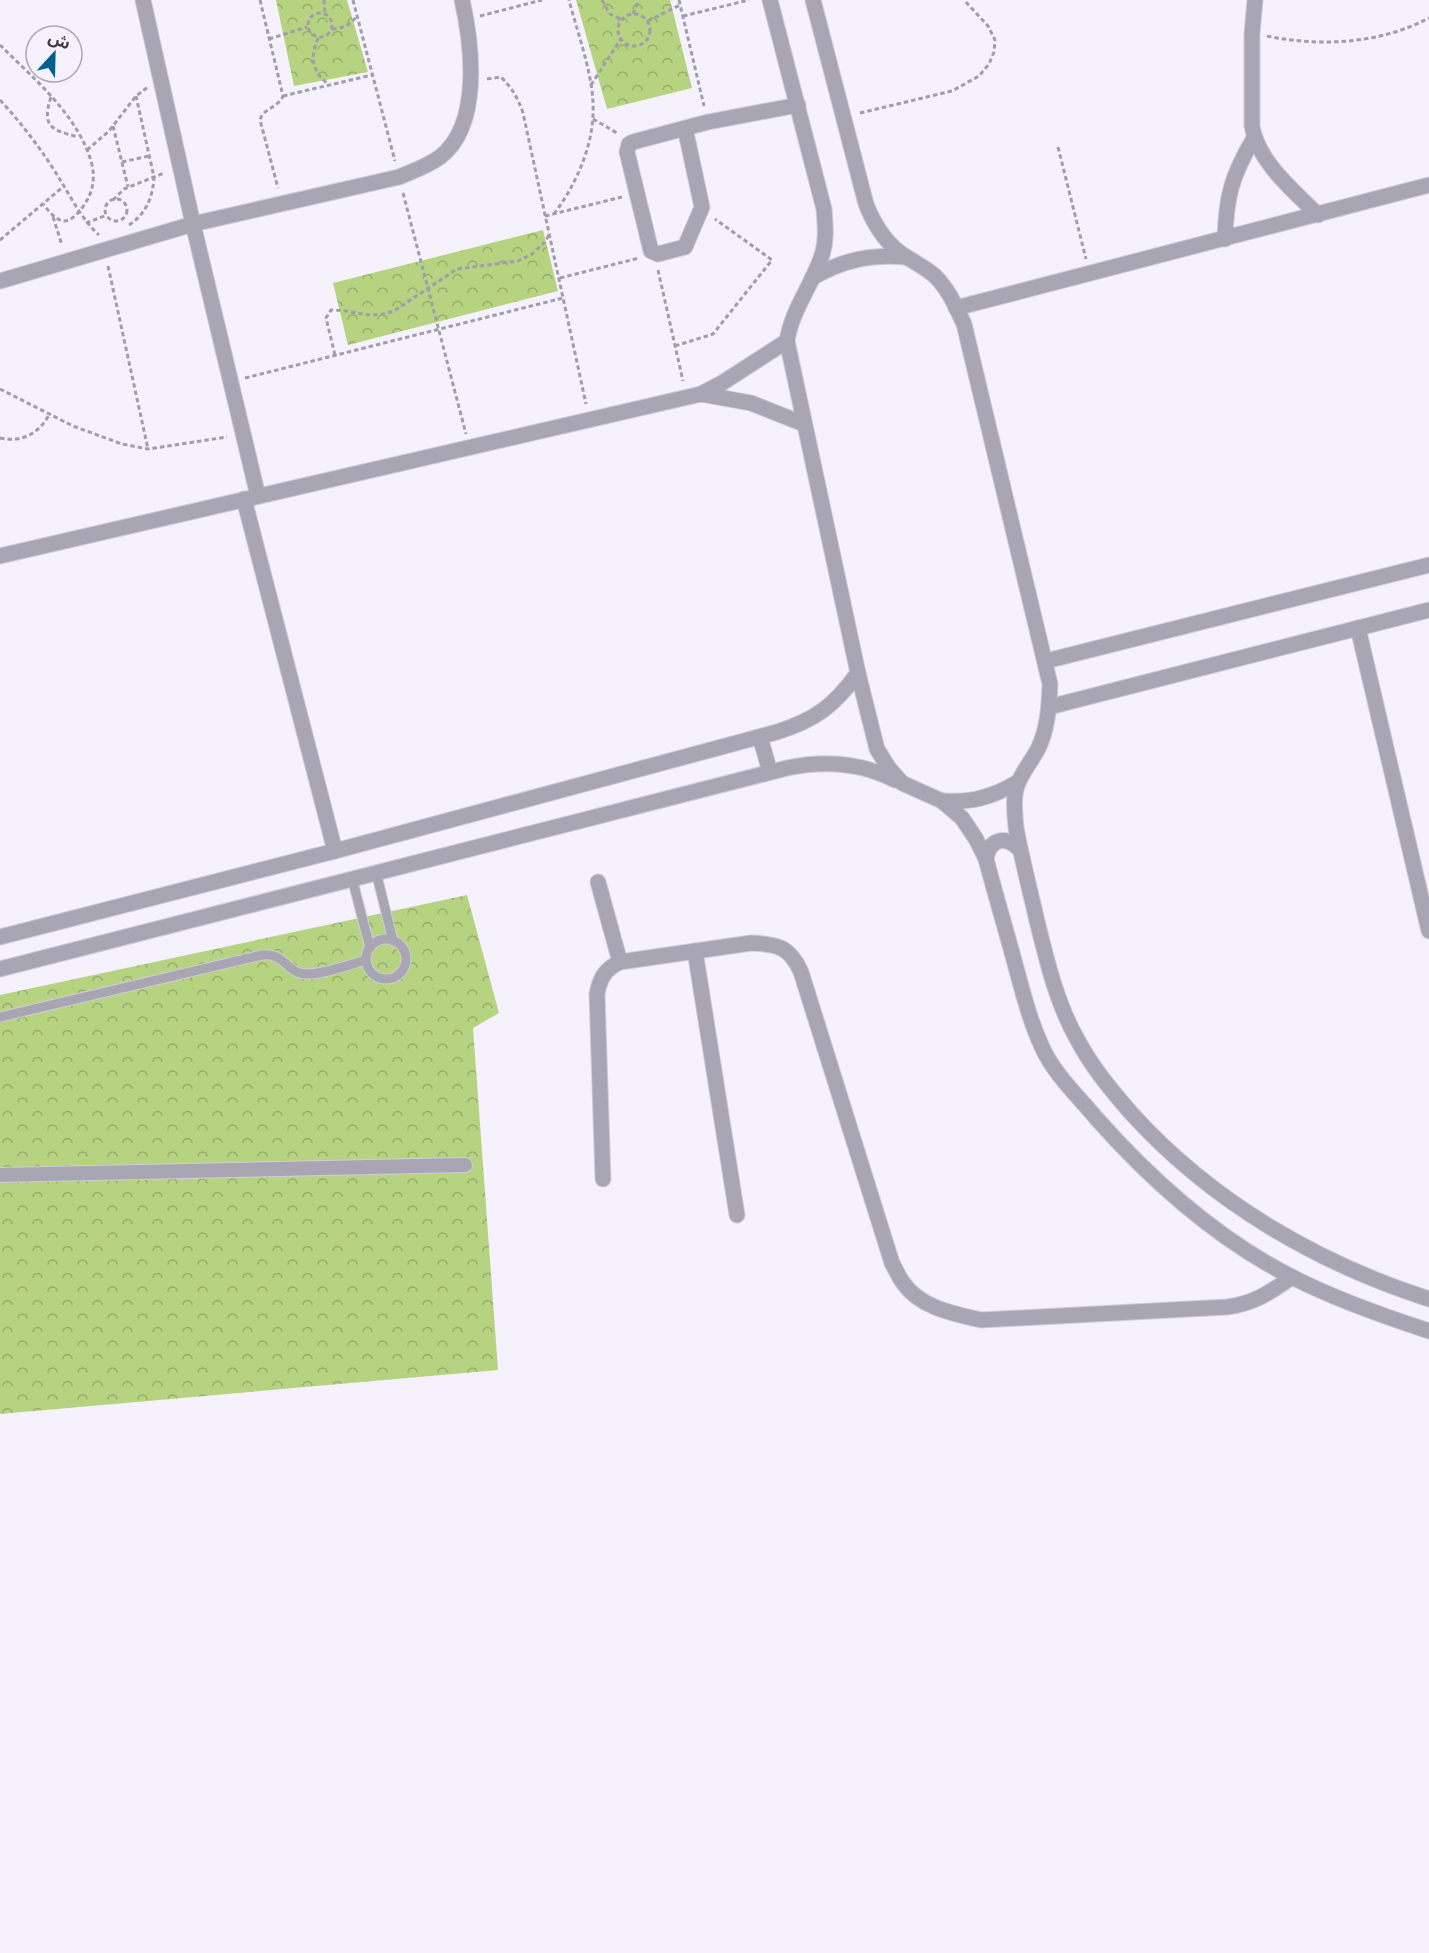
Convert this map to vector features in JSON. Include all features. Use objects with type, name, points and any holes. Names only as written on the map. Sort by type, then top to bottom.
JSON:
[{"type":"street","points":[[143,0],[243,434],[251,498],[335,850]]},
{"type":"street","points":[[2,279],[193,224],[399,177],[441,157],[453,144],[467,109],[471,80],[462,0]]},
{"type":"street","points":[[771,0],[824,209],[823,254],[790,324],[787,341],[858,673],[877,749],[888,767],[902,783]]},
{"type":"street","points":[[813,0],[866,204],[875,225],[889,244],[921,265],[946,288],[964,324],[1050,684],[1046,727],[1039,747],[1018,782],[1014,805],[1020,850],[1049,969],[1075,1036],[1092,1065],[1146,1130],[1210,1186],[1282,1235],[1352,1270],[1429,1299]]},
{"type":"street","points":[[1255,0],[1252,34],[1254,138],[1279,175],[1318,215]]},
{"type":"street","points":[[685,128],[701,209],[685,248],[654,254],[651,251],[627,148],[633,142],[685,128],[708,122],[798,105]]},
{"type":"street","points":[[1226,239],[1226,210],[1231,185],[1254,138]]},
{"type":"street","points":[[957,308],[1429,185]]},
{"type":"street","points":[[812,279],[829,268],[847,261],[876,256],[906,257]]},
{"type":"street","points":[[0,556],[694,396],[722,383],[787,341]]},
{"type":"street","points":[[694,396],[751,403],[804,424]]},
{"type":"street","points":[[1046,661],[1429,565]]},
{"type":"street","points":[[1049,707],[1429,610]]},
{"type":"street","points":[[1358,628],[1425,898],[1429,931]]},
{"type":"street","points":[[0,937],[760,737],[801,724],[824,711],[843,694],[858,673]]},
{"type":"street","points":[[760,737],[770,772]]},
{"type":"street","points":[[0,969],[770,772],[810,763],[834,762],[857,765],[880,772],[942,801],[962,818],[986,860],[1029,1014],[1043,1048],[1065,1082],[1126,1151],[1164,1189],[1206,1223],[1292,1277],[1347,1302],[1429,1331]]},
{"type":"street","points":[[942,801],[962,802],[982,799],[1001,793],[1018,782]]},
{"type":"street","points":[[986,860],[988,850],[995,843],[1004,840],[1013,843],[1020,850]]},
{"type":"street","points":[[598,882],[620,962]]},
{"type":"street","points":[[603,1179],[597,994],[602,976],[609,967],[620,962],[751,943],[768,943],[784,948],[795,958],[892,1263],[905,1286],[924,1302],[949,1313],[981,1320],[1227,1307],[1256,1300],[1292,1277]]},
{"type":"street","points":[[695,951],[736,1215]]},
{"type":"street","points":[[0,1175],[465,1165]]},
{"type":"lane","points":[[352,878],[370,948],[366,960],[371,972],[382,979],[389,979],[400,974],[406,962],[406,956],[393,941],[376,872]]},
{"type":"lane","points":[[370,948],[381,940],[393,941]]},
{"type":"lane","points":[[0,1017],[262,955],[279,956],[298,973],[308,974],[366,960]]},
{"type":"path","points":[[260,0],[282,96],[279,103],[263,112],[260,120],[282,205]]},
{"type":"path","points":[[324,0],[325,14]]},
{"type":"path","points":[[353,0],[470,448]]},
{"type":"path","points":[[466,20],[542,0]]},
{"type":"path","points":[[554,214],[576,179],[593,119],[591,85],[568,0]]},
{"type":"path","points":[[602,0],[610,14],[621,19]]},
{"type":"path","points":[[633,14],[639,0]]},
{"type":"path","points":[[679,0],[708,122]]},
{"type":"path","points":[[683,16],[749,0]]},
{"type":"path","points":[[843,117],[952,91],[978,76],[989,64],[994,52],[995,40],[988,26],[964,0]]},
{"type":"path","points":[[648,21],[680,5]]},
{"type":"path","points":[[332,29],[330,18],[325,14],[314,14],[307,27],[309,33],[318,38],[324,37],[332,29],[351,24],[357,16]]},
{"type":"path","points":[[633,14],[644,17],[648,21],[650,33],[644,44],[631,46],[620,40],[617,30],[621,19],[633,14]]},
{"type":"path","points":[[1252,34],[1294,42],[1337,42],[1379,36],[1429,18]]},
{"type":"path","points":[[269,39],[307,27]]},
{"type":"path","points":[[318,38],[313,50],[313,64],[319,77],[328,85]]},
{"type":"path","points":[[591,85],[620,40]]},
{"type":"path","points":[[0,45],[70,120],[87,150],[93,170],[93,187],[86,203],[69,221],[61,221],[54,217],[43,204]]},
{"type":"path","points":[[282,96],[372,75]]},
{"type":"path","points":[[471,80],[501,78],[514,93],[523,113],[590,420]]},
{"type":"path","points":[[87,150],[113,126],[142,90],[161,84]]},
{"type":"path","points":[[125,227],[134,222],[147,207],[154,177],[136,96]]},
{"type":"path","points":[[51,98],[46,113],[50,127],[80,138]]},
{"type":"path","points":[[0,100],[35,142],[80,210],[86,223],[110,248],[148,449]]},
{"type":"path","points":[[593,119],[633,142]]},
{"type":"path","points":[[113,126],[128,187]]},
{"type":"path","points":[[1058,147],[1090,273]]},
{"type":"path","points":[[122,162],[149,156]]},
{"type":"path","points":[[113,200],[123,202],[126,206],[125,217],[116,221],[107,215],[106,206],[119,192],[180,167]]},
{"type":"path","points":[[0,240],[64,186]]},
{"type":"path","points":[[545,216],[637,193]]},
{"type":"path","points":[[675,346],[713,333],[772,260],[701,209]]},
{"type":"path","points":[[86,223],[107,215]]},
{"type":"path","points":[[54,217],[61,240],[64,262]]},
{"type":"path","points":[[95,231],[105,232]]},
{"type":"path","points":[[335,355],[326,318],[331,310],[343,310],[363,316],[384,314],[404,306],[457,269],[518,261],[532,254],[549,235]]},
{"type":"path","points":[[560,278],[654,254],[675,346],[694,396]]},
{"type":"path","points":[[231,381],[563,298]]},
{"type":"path","points":[[0,389],[97,436],[148,449],[243,434]]},
{"type":"path","points":[[0,438],[13,440],[33,434],[44,425],[50,413]]},
{"type":"green space","points":[[276,0],[347,0],[368,72],[294,86]]},
{"type":"green space","points":[[576,0],[670,0],[692,88],[607,109]]},
{"type":"green space","points":[[543,230],[558,291],[348,345],[333,283]]},
{"type":"green space","points":[[467,895],[499,1013],[473,1028],[498,1370],[0,1414],[0,995]]}]
